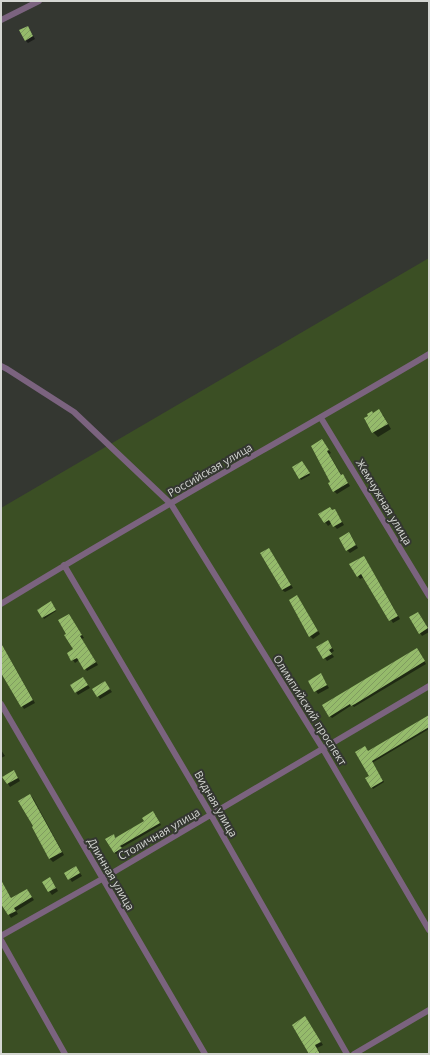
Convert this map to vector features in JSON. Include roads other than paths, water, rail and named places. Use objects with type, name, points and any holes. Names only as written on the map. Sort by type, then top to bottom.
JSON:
[{"type":"street","points":[[1,20],[39,1]]},
{"type":"street","name":"Российская улица","points":[[1,604],[64,565],[322,418],[429,354]]},
{"type":"street","name":"Олимпийский проспект","points":[[1,366],[74,412],[171,504],[323,748],[429,930]]},
{"type":"street","name":"Жемчужная улица","points":[[322,418],[429,596]]},
{"type":"street","name":"Видная улица","points":[[64,565],[211,815],[347,1054]]},
{"type":"street","name":"Столичная улица","points":[[1,936],[102,879],[429,686]]},
{"type":"street","name":"Длинная улица","points":[[1,704],[102,879],[206,1054]]},
{"type":"street","points":[[1,940],[65,1054]]},
{"type":"street","points":[[354,1054],[429,1010]]}]
